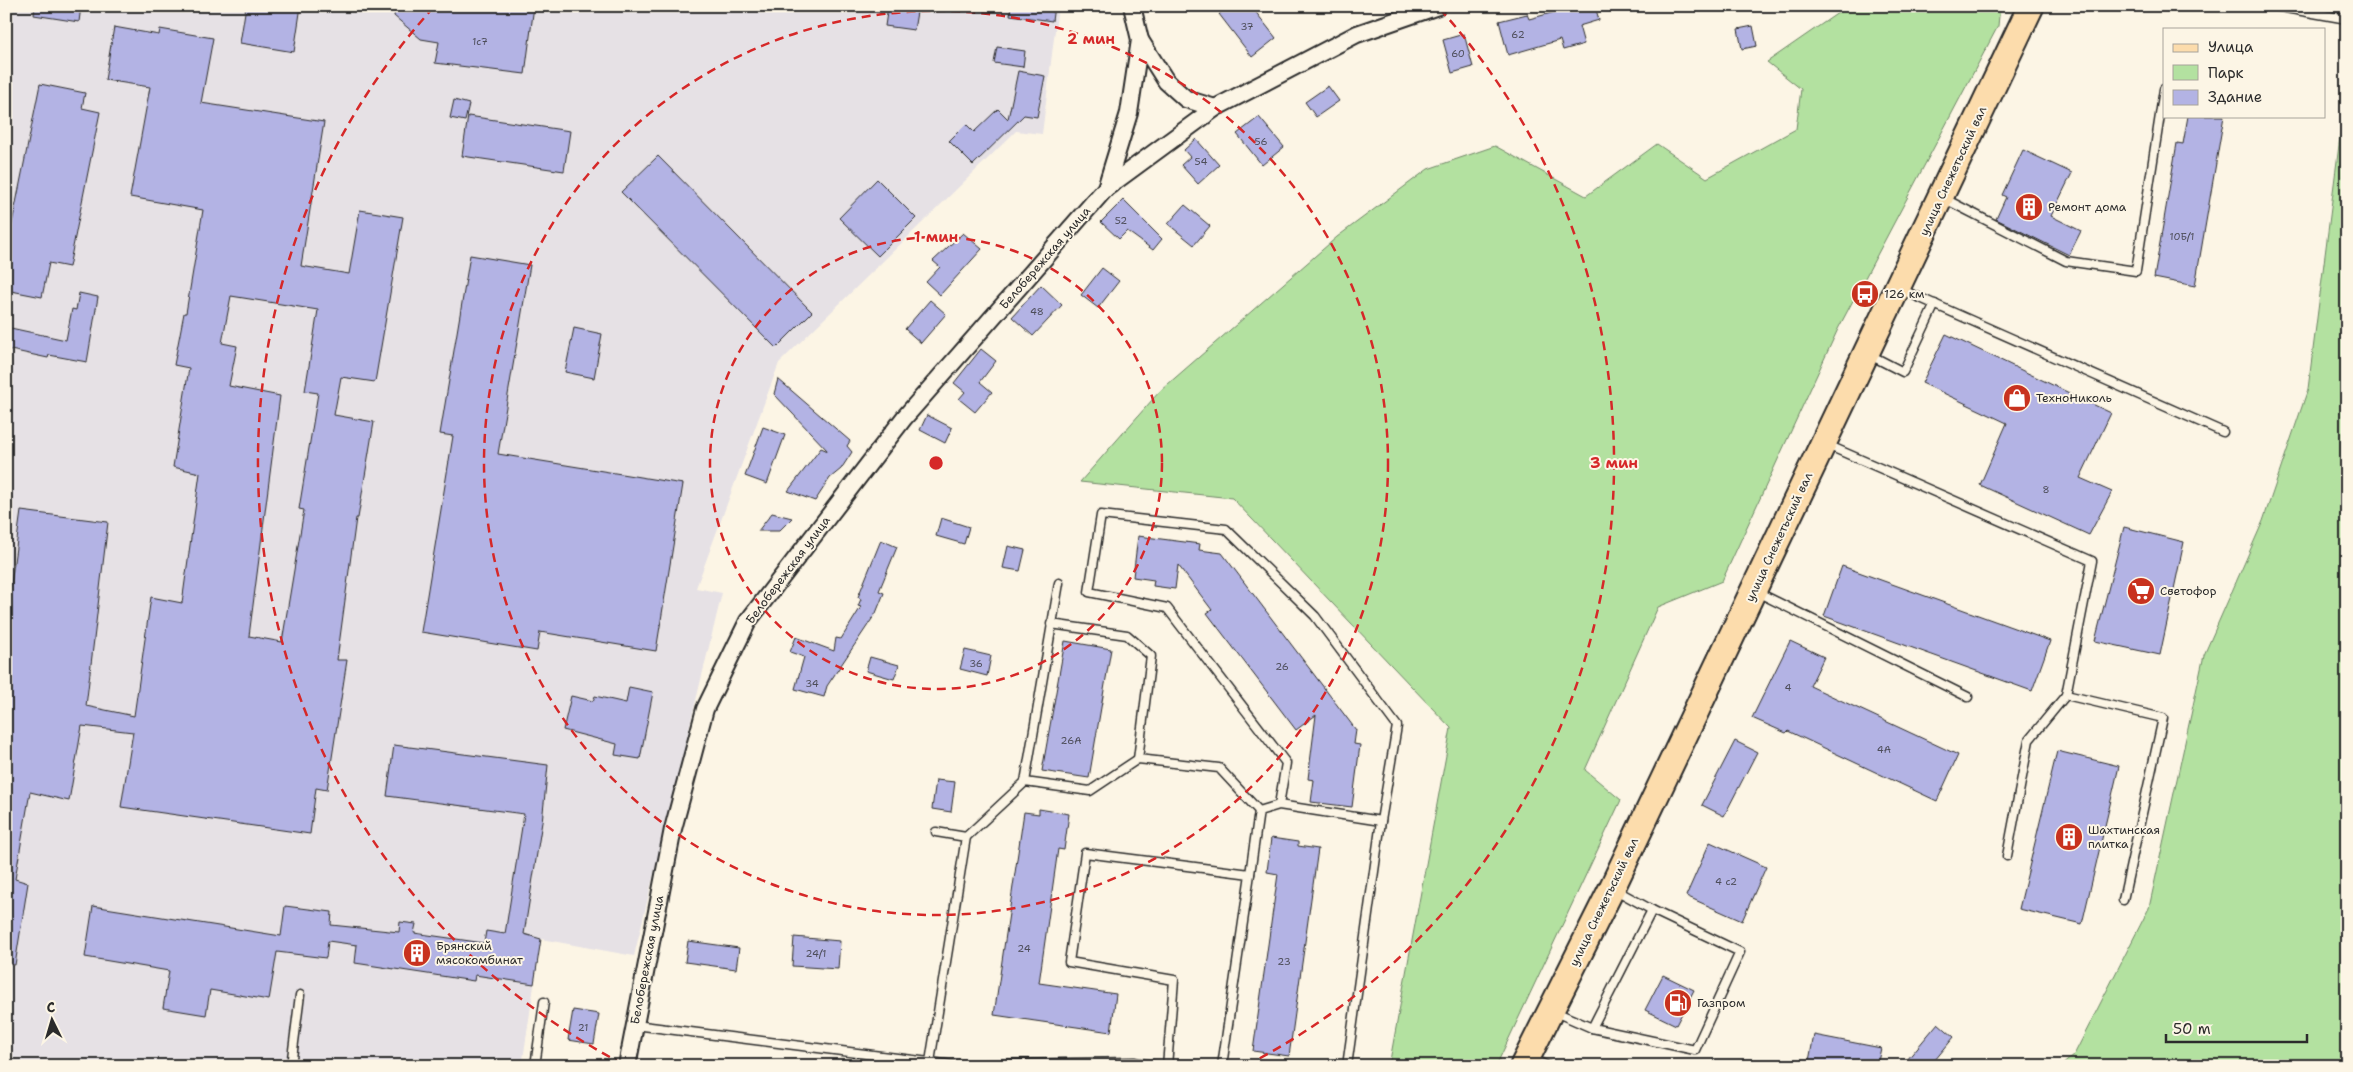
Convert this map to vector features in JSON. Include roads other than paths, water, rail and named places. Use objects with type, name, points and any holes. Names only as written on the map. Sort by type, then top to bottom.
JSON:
[{"type":"main road","name":"улица Снежетьский вал","points":[[1533,1063],[1551,1010],[1612,888],[2031,6]]},
{"type":"street","name":"Белобережская улица","points":[[1106,188],[1129,113],[1140,40],[1132,6]]},
{"type":"street","name":"Белобережская улица","points":[[627,1066],[673,829],[705,709],[748,621],[904,418],[1106,188],[1215,108],[1357,34],[1438,6]]},
{"type":"street","points":[[1140,40],[1166,82],[1186,99],[1215,108]]},
{"type":"lane","points":[[2274,6],[2347,19]]},
{"type":"lane","points":[[1941,198],[2066,261],[2136,271],[2163,95]]},
{"type":"lane","points":[[1898,288],[2223,432]]},
{"type":"lane","points":[[1866,353],[1903,372],[1936,304]]},
{"type":"lane","points":[[1824,444],[2092,561],[2066,695],[2029,740],[2007,856]]},
{"type":"lane","points":[[1279,805],[1286,763],[1167,608],[1089,592],[1101,515],[1226,529],[1315,616],[1397,726],[1381,821],[1347,1066]]},
{"type":"lane","points":[[930,1062],[966,837],[1025,782],[1058,583]]},
{"type":"lane","points":[[1754,590],[1968,697]]},
{"type":"lane","points":[[1051,624],[1127,635],[1151,656],[1138,759]]},
{"type":"lane","points":[[2066,695],[2163,718],[2123,900]]},
{"type":"lane","points":[[1025,782],[1090,791],[1138,759],[1219,768],[1259,811]]},
{"type":"lane","points":[[1259,811],[1279,805],[1381,821]]},
{"type":"lane","points":[[1222,1066],[1259,811]]},
{"type":"lane","points":[[936,832],[966,837]]},
{"type":"lane","points":[[1167,1066],[1174,980],[1069,962],[1085,853],[1250,874]]},
{"type":"lane","points":[[1551,1010],[1592,1028],[1695,1050],[1740,952],[1652,910],[1612,888]]},
{"type":"lane","points":[[1592,1028],[1652,910]]},
{"type":"lane","points":[[291,1066],[300,995]]},
{"type":"lane","points":[[535,1066],[544,1002]]},
{"type":"lane","points":[[635,1025],[953,1065],[1134,1062],[1158,1066]]},
{"type":"place","name":"Ремонт дома","points":[[2029,207]]},
{"type":"place","name":"126 км","points":[[1865,294]]},
{"type":"place","name":"ТехноНиколь","points":[[2017,398]]},
{"type":"place","name":"Светофор","points":[[2141,591]]},
{"type":"place","name":"Шахтинская плитка","points":[[2069,837]]},
{"type":"place","name":"Брянский мясокомбинат","points":[[417,953]]},
{"type":"place","name":"Газпром","points":[[1678,1003]]}]
